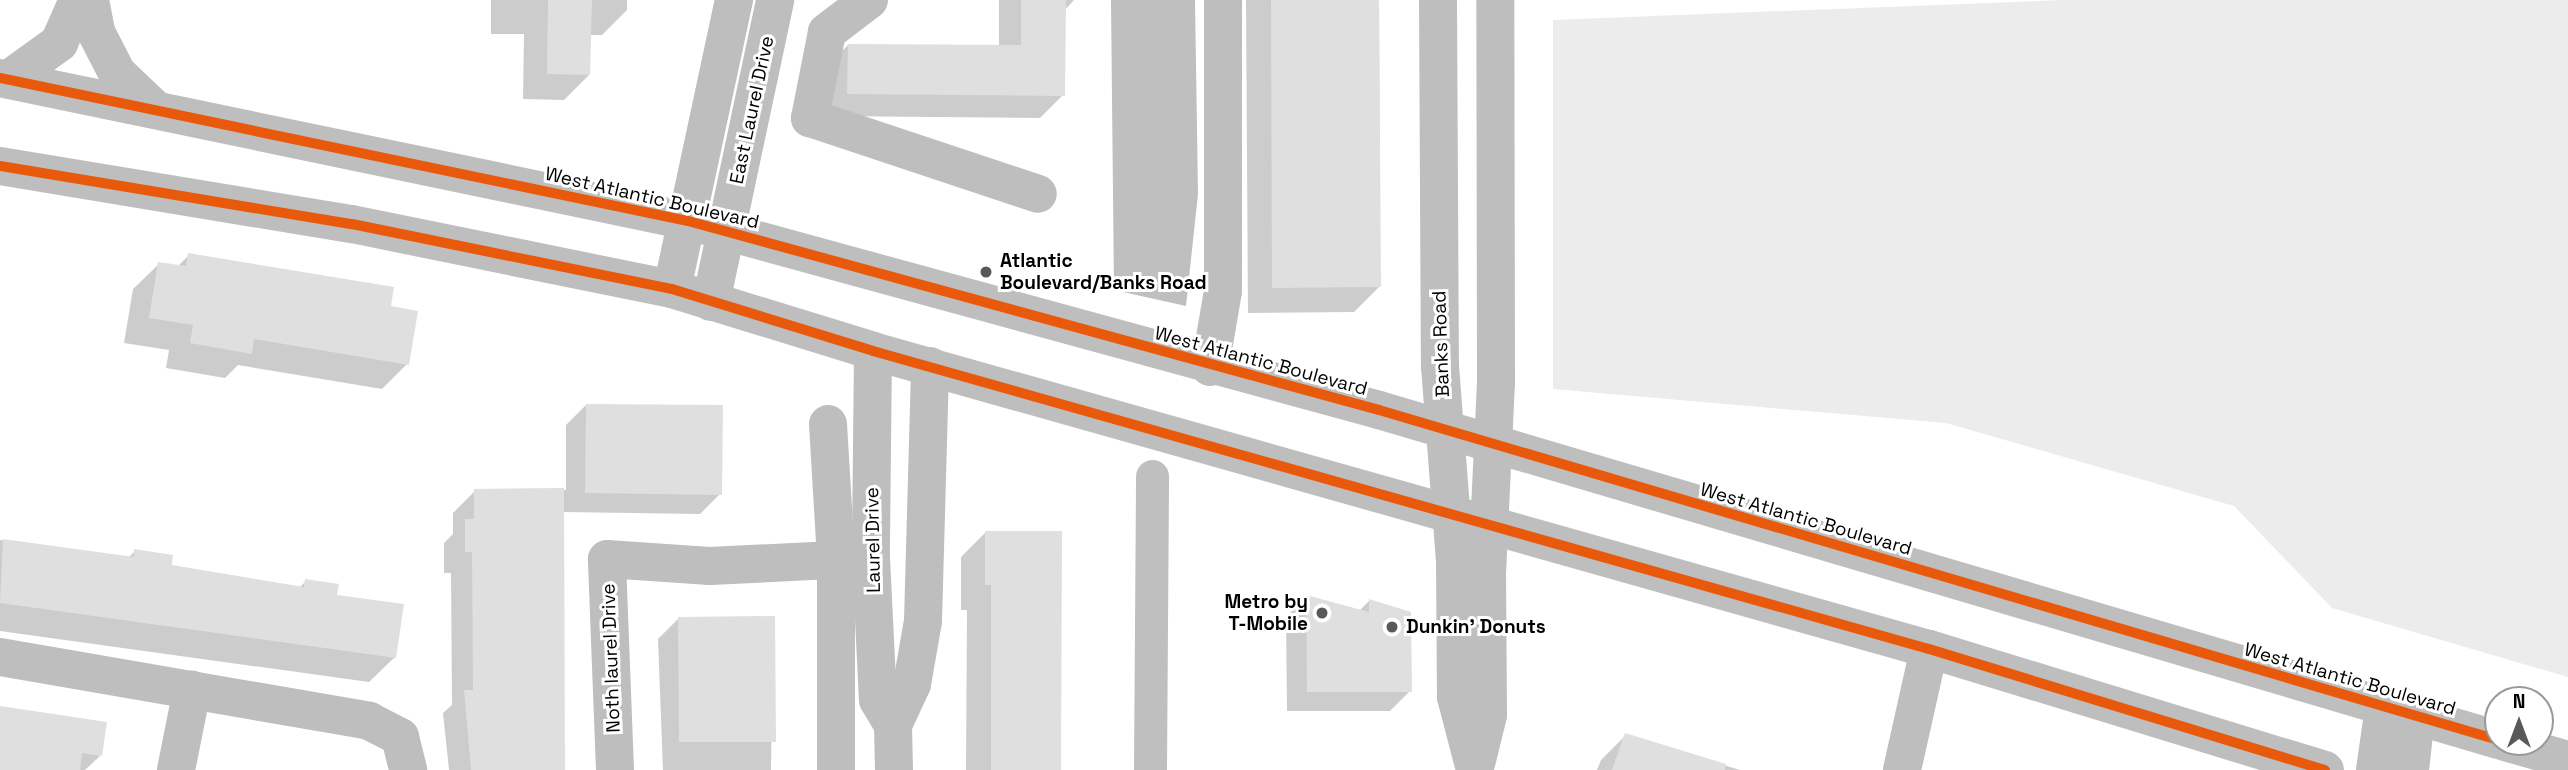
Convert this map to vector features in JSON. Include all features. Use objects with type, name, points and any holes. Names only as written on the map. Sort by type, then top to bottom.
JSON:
[{"type":"main road","points":[[5,79],[60,43],[78,0]]},
{"type":"main road","points":[[90,0],[96,32],[117,73],[155,109]]},
{"type":"main road","name":"East Laurel Drive","points":[[672,289],[734,0]]},
{"type":"main road","name":"East Laurel Drive","points":[[711,302],[775,0]]},
{"type":"main road","points":[[869,0],[827,32],[810,118],[1038,194]]},
{"type":"main road","points":[[1210,367],[1223,291],[1223,0]]},
{"type":"main road","name":"Banks Road","points":[[1438,0],[1440,366],[1451,513],[1456,697],[1474,770]]},
{"type":"main road","name":"Banks Road","points":[[1474,770],[1488,715],[1493,444],[1495,0]]},
{"type":"main road","name":"West Atlantic Boulevard","points":[[5,79],[688,220],[1210,367],[1445,430],[2484,736]]},
{"type":"main road","points":[[0,166],[352,224],[672,289],[873,351],[1929,649],[2325,770]]},
{"type":"main road","name":"Laurel Drive","points":[[873,351],[854,558],[878,700],[892,725],[894,770]]},
{"type":"main road","name":"Laurel Drive","points":[[892,725],[912,684],[923,621],[930,366]]},
{"type":"main road","points":[[828,424],[854,558],[836,770]]},
{"type":"main road","name":"Noth laurel Drive","points":[[615,770],[607,559],[710,566],[854,558]]},
{"type":"main road","points":[[1902,770],[1929,649]]},
{"type":"main road","points":[[0,657],[369,722],[400,737],[408,770]]},
{"type":"main road","points":[[176,770],[192,690]]},
{"type":"main road","points":[[2375,770],[2400,712]]},
{"type":"main road","points":[[2400,712],[2410,770]]},
{"type":"shaded area","points":[[1111,0],[1195,0],[1198,194],[1186,306],[1114,290]]},
{"type":"shaded area","points":[[2063,0],[2568,0],[2568,677],[2332,608],[2234,506],[1946,423],[1553,389],[1553,20]]},
{"type":"building","points":[[548,0],[592,0],[590,75],[547,74]]},
{"type":"building","points":[[1021,0],[1066,0],[1065,96],[847,94],[848,44],[1021,45]]},
{"type":"building","points":[[1271,0],[1379,0],[1381,287],[1272,288]]},
{"type":"building","points":[[188,253],[394,287],[391,306],[418,311],[409,365],[254,339],[252,354],[190,343],[193,325],[149,318],[158,262],[186,266]]},
{"type":"building","points":[[586,404],[723,405],[722,495],[585,493]]},
{"type":"building","points":[[564,488],[565,770],[471,770],[464,690],[473,690],[472,552],[465,552],[465,519],[474,519],[474,489]]},
{"type":"building","points":[[985,531],[1062,531],[1061,770],[991,770],[991,585],[985,585]]},
{"type":"building","points":[[3,539],[134,557],[134,549],[173,555],[172,565],[304,587],[305,579],[339,584],[337,595],[404,604],[396,658],[0,603]]},
{"type":"building","points":[[1306,595],[1369,612],[1369,599],[1411,612],[1412,692],[1307,692]]},
{"type":"building","points":[[775,616],[776,742],[679,742],[678,617]]},
{"type":"building","points":[[0,706],[107,722],[102,756],[82,753],[80,770],[0,770]]},
{"type":"building","points":[[1625,733],[1726,764],[1725,770],[1612,770]]},
{"type":"waterway","points":[[1150,770],[1152,476]]},
{"type":"cycle path","points":[[0,78],[688,221],[1379,410],[2484,736]]},
{"type":"cycle path","points":[[0,166],[352,224],[672,289],[873,351],[1929,649],[2325,770]]},
{"type":"place","name":"Atlantic Boulevard/Banks Road","points":[[986,272]]},
{"type":"place","name":"Metro by T-Mobile","points":[[1322,613]]},
{"type":"place","name":"Dunkin' Donuts","points":[[1392,627]]}]
